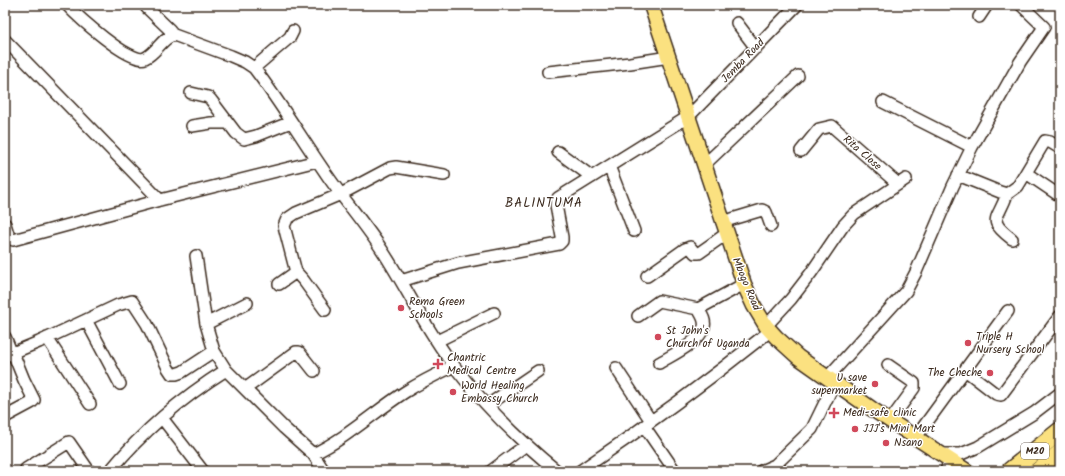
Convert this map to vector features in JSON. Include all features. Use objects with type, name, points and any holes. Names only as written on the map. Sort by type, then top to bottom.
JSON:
[{"type":"highway","name":"M20","points":[[1010,471],[1060,431]]},
{"type":"highway","name":"M20","points":[[1038,471],[1060,453]]},
{"type":"main road","name":"Mbogo Road","points":[[651,5],[724,228],[744,284],[754,306],[768,328],[798,357],[830,381],[916,437],[953,464]]},
{"type":"street","points":[[67,5],[81,20],[104,39],[132,56],[140,59],[149,56],[174,35],[231,56],[254,68],[317,161],[382,249],[413,303],[454,366],[526,445],[557,471]]},
{"type":"street","points":[[979,17],[987,5]]},
{"type":"street","points":[[761,471],[778,468],[812,429],[830,381],[906,291],[972,147],[1020,62],[1044,27],[1021,5]]},
{"type":"street","points":[[147,6],[170,30],[171,36]]},
{"type":"street","name":"Jemba Road","points":[[401,281],[458,262],[559,244],[562,241],[562,237],[556,205],[558,198],[688,117],[756,48],[793,6]]},
{"type":"street","points":[[737,23],[756,48]]},
{"type":"street","points":[[254,68],[290,37],[293,30]]},
{"type":"street","points":[[5,40],[160,200]]},
{"type":"street","points":[[548,72],[669,57]]},
{"type":"street","points":[[704,165],[798,76]]},
{"type":"street","points":[[191,94],[208,97],[240,137],[244,139],[256,136],[291,122]]},
{"type":"street","points":[[883,102],[972,147]]},
{"type":"street","points":[[192,126],[211,123],[228,123]]},
{"type":"street","name":"Rita Close","points":[[768,328],[811,273],[842,226],[862,207],[902,182],[832,126],[819,129],[801,152]]},
{"type":"street","points":[[1012,239],[996,225],[996,220],[1007,194],[1018,186],[1045,141],[1050,142],[1060,148]]},
{"type":"street","points":[[558,152],[592,177]]},
{"type":"street","points":[[5,224],[8,240],[13,240],[160,200],[317,161]]},
{"type":"street","points":[[609,166],[634,230]]},
{"type":"street","points":[[325,310],[296,272],[284,226],[287,219],[296,213],[341,194],[390,168],[396,167],[444,175]]},
{"type":"street","points":[[1026,173],[1060,196]]},
{"type":"street","points":[[958,175],[1007,194]]},
{"type":"street","points":[[647,276],[690,247],[695,254],[699,253],[724,228],[762,210],[766,212],[771,226]]},
{"type":"street","points":[[196,256],[206,324],[214,351],[226,370],[313,454],[324,471]]},
{"type":"street","points":[[279,284],[296,272]]},
{"type":"street","points":[[638,316],[659,301],[698,309],[744,284]]},
{"type":"street","points":[[10,354],[118,305],[132,301],[147,324],[172,374],[182,372],[214,351]]},
{"type":"street","points":[[206,324],[247,303]]},
{"type":"street","points":[[659,363],[694,341],[699,335],[704,327],[704,319],[698,309]]},
{"type":"street","points":[[916,437],[1008,311]]},
{"type":"street","points":[[437,341],[494,313]]},
{"type":"street","points":[[965,370],[996,394],[1001,395],[1060,316]]},
{"type":"street","points":[[86,320],[120,384]]},
{"type":"street","points":[[580,471],[734,360],[768,328]]},
{"type":"street","points":[[5,338],[10,354],[34,400],[32,403],[5,417]]},
{"type":"street","points":[[47,338],[90,404]]},
{"type":"street","points":[[245,389],[296,352],[299,352],[314,371]]},
{"type":"street","points":[[888,365],[914,383],[915,386],[890,421]]},
{"type":"street","points":[[313,454],[369,419],[404,393],[454,366]]},
{"type":"street","points":[[616,368],[675,471]]},
{"type":"street","points":[[110,471],[120,459],[162,418],[195,390],[226,370]]},
{"type":"street","points":[[488,405],[538,371]]},
{"type":"street","points":[[953,464],[961,454],[978,447],[1034,413],[1060,393]]},
{"type":"street","points":[[162,418],[203,471]]},
{"type":"street","points":[[26,469],[69,442],[89,471]]},
{"type":"street","points":[[491,471],[526,445]]},
{"type":"place","name":"Rema Green Schools","points":[[401,308]]},
{"type":"place","name":"St John's Church of Uganda","points":[[658,337]]},
{"type":"place","name":"Triple H Nursery School","points":[[968,343]]},
{"type":"place","name":"Chantric Medical Centre","points":[[438,364]]},
{"type":"place","name":"The Cheche","points":[[990,373]]},
{"type":"place","name":"U save supermarket","points":[[875,384]]},
{"type":"place","name":"World Healing Embassy Church","points":[[453,392]]},
{"type":"place","name":"Medi-safe clinic","points":[[834,413]]},
{"type":"place","name":"JJJ's Mini Mart","points":[[855,429]]},
{"type":"place","name":"Nsano","points":[[886,443]]},
{"type":"district","name":"BALINTUMA","points":[[544,203]]}]
